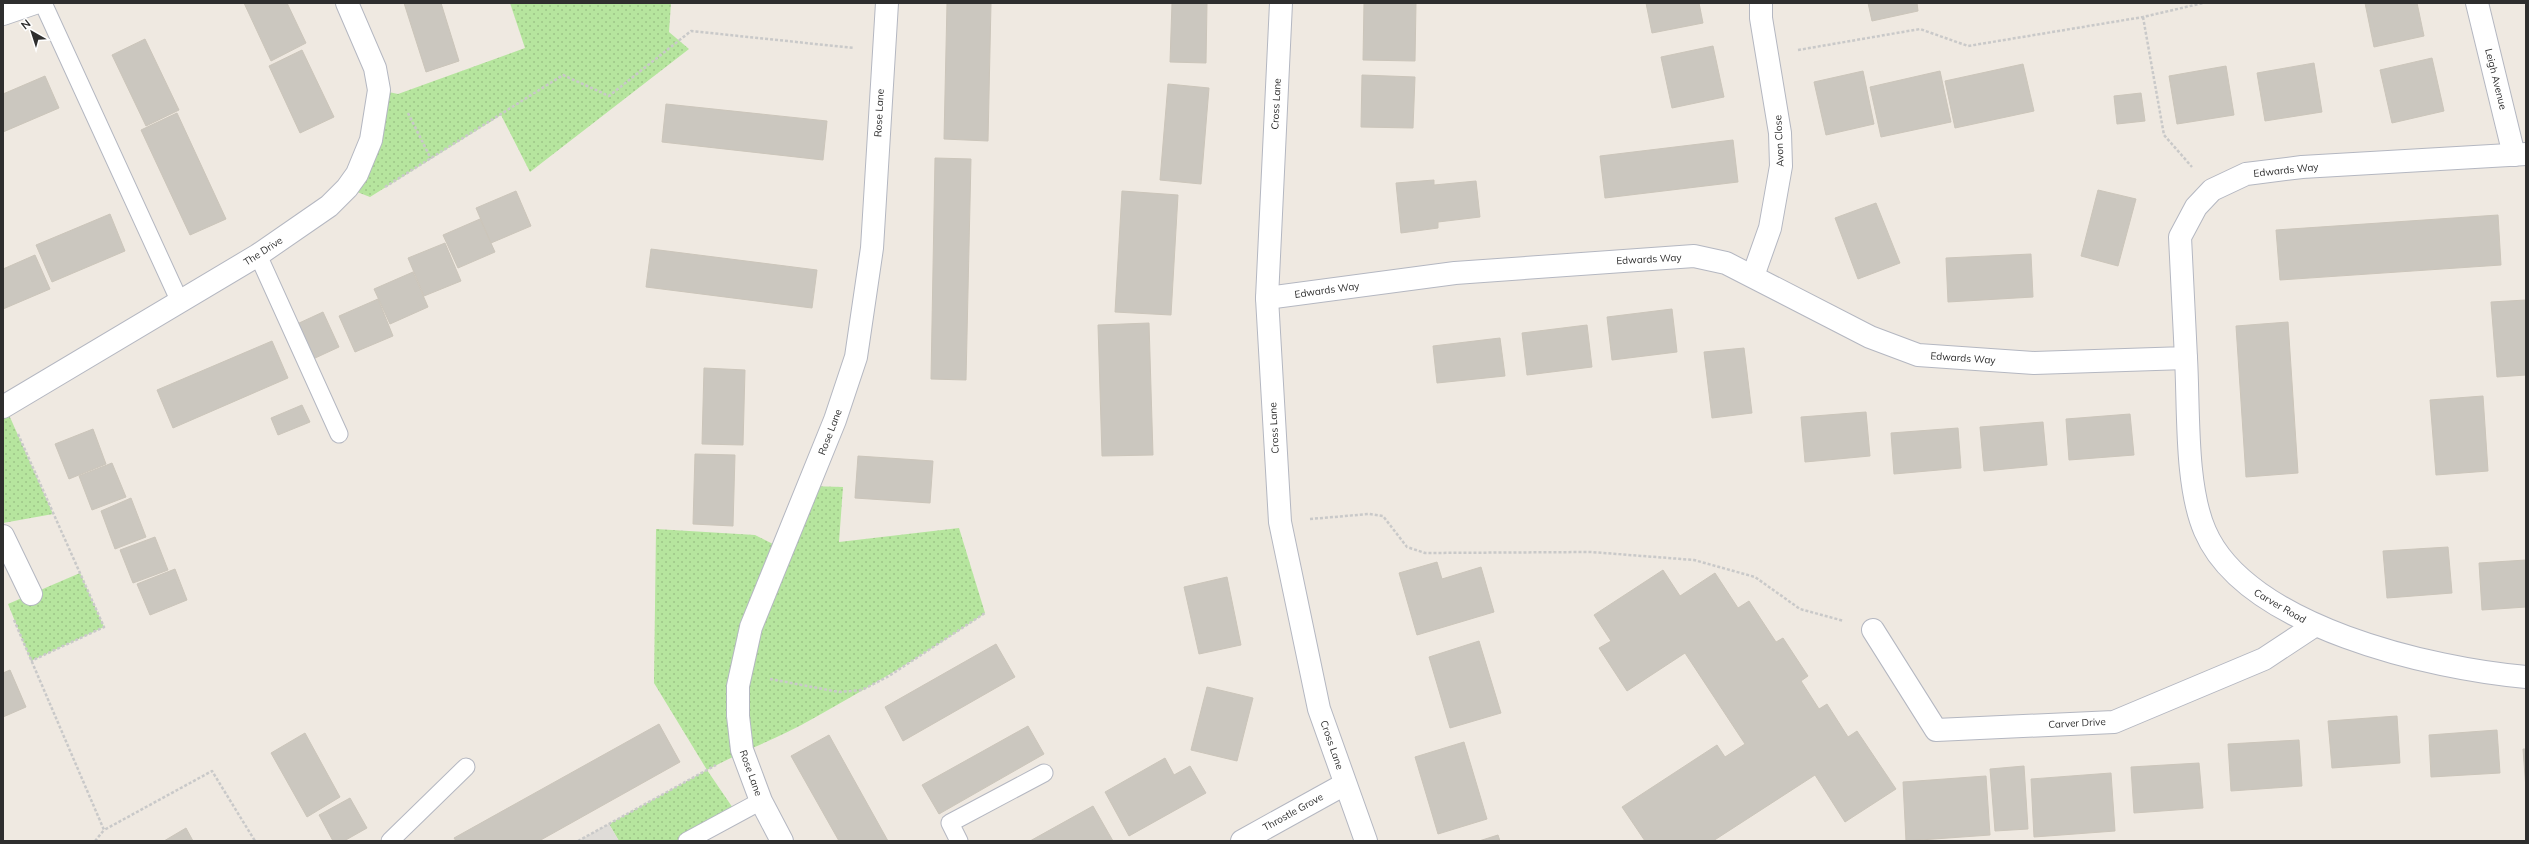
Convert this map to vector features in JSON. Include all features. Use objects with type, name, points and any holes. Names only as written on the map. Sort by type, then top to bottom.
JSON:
[{"type":"street","points":[[3,14],[35,3]]},
{"type":"street","name":"The Drive","points":[[4,407],[258,255],[329,206],[346,188],[357,174],[371,140],[379,90],[375,68],[347,3]]},
{"type":"street","name":"Rose Lane","points":[[782,841],[761,801],[742,750],[738,716],[738,686],[751,627],[835,420],[856,357],[872,248],[887,3]]},
{"type":"street","name":"Cross Lane","points":[[1281,3],[1267,298],[1280,522],[1319,709],[1366,841]]},
{"type":"street","name":"Avon Close","points":[[1753,276],[1770,228],[1781,166],[1780,133],[1761,18],[1761,3]]},
{"type":"street","name":"Leigh Avenue","points":[[2477,3],[2520,154]]},
{"type":"street","name":"Edwards Way","points":[[1267,298],[1455,273],[1694,256],[1726,263],[1870,337],[1918,355],[2034,363],[2186,358],[2180,238],[2196,207],[2212,190],[2246,174],[2295,168],[2520,154]]},
{"type":"street","name":"Carver Road","points":[[2186,358],[2193,492],[2205,532],[2224,559],[2251,588],[2314,626],[2374,647],[2489,674],[2526,677]]},
{"type":"street","points":[[3,536],[31,594]]},
{"type":"street","name":"Carver Drive","points":[[1873,630],[1936,730],[2114,722],[2264,659],[2314,626]]},
{"type":"street","name":"Throstle Grove","points":[[1242,841],[1345,784]]},
{"type":"lane","points":[[43,3],[180,302]]},
{"type":"lane","points":[[258,255],[339,434]]},
{"type":"lane","points":[[390,841],[466,767]]},
{"type":"lane","points":[[959,841],[950,823],[1044,774]]},
{"type":"lane","points":[[687,841],[761,801]]},
{"type":"path","points":[[1768,55],[1920,29],[1968,46],[2143,16],[2203,3]]},
{"type":"path","points":[[2143,16],[2164,135],[2212,190]]},
{"type":"path","points":[[346,188],[370,196],[564,75],[609,96],[691,31],[883,52]]},
{"type":"path","points":[[379,90],[398,94],[431,159]]},
{"type":"path","points":[[4,407],[104,627],[31,660]]},
{"type":"path","points":[[1280,522],[1369,514],[1383,516],[1407,547],[1425,553],[1591,552],[1694,560],[1755,577],[1800,609],[1873,630]]},
{"type":"path","points":[[31,594],[8,604],[104,830]]},
{"type":"path","points":[[741,669],[762,677],[812,688],[839,692],[862,690],[889,676],[985,613]]},
{"type":"path","points":[[578,841],[742,750]]},
{"type":"path","points":[[95,841],[104,830],[212,772],[255,841]]},
{"type":"green space","points":[[510,3],[671,3],[669,32],[689,49],[530,172],[501,115],[370,197],[347,188],[379,90],[398,94],[525,48]]},
{"type":"green space","points":[[5,406],[53,514],[3,523],[3,407]]},
{"type":"green space","points":[[809,486],[843,487],[839,542],[959,528],[985,613],[922,654],[836,706],[788,732],[707,770],[654,683],[656,529],[755,535],[783,549]]},
{"type":"green space","points":[[80,573],[104,627],[31,661],[8,604]]},
{"type":"green space","points":[[707,770],[737,814],[687,841],[619,841],[609,824]]},
{"type":"shaded area","points":[[609,824],[619,841],[578,841]]},
{"type":"building","points":[[244,3],[287,3],[306,43],[271,61]]},
{"type":"building","points":[[404,3],[441,3],[459,61],[426,72]]},
{"type":"building","points":[[947,3],[991,3],[988,141],[944,139]]},
{"type":"building","points":[[1172,3],[1207,3],[1206,63],[1170,62]]},
{"type":"building","points":[[1364,3],[1416,3],[1415,61],[1363,60]]},
{"type":"building","points":[[1646,3],[1699,3],[1703,23],[1652,33]]},
{"type":"building","points":[[1868,3],[1917,3],[1918,11],[1872,21]]},
{"type":"building","points":[[2365,3],[2417,3],[2424,36],[2374,47]]},
{"type":"building","points":[[145,39],[179,110],[146,126],[112,55]]},
{"type":"building","points":[[1713,46],[1724,97],[1672,108],[1661,57]]},
{"type":"building","points":[[302,50],[334,117],[300,133],[269,66]]},
{"type":"building","points":[[2432,58],[2444,111],[2392,123],[2380,70]]},
{"type":"building","points":[[2314,63],[2322,112],[2265,121],[2257,73]]},
{"type":"building","points":[[2023,64],[2034,111],[1955,128],[1945,81]]},
{"type":"building","points":[[2226,66],[2234,115],[2177,124],[2169,76]]},
{"type":"building","points":[[1863,71],[1874,124],[1826,135],[1814,82]]},
{"type":"building","points":[[1940,71],[1951,122],[1881,137],[1870,87]]},
{"type":"building","points":[[1362,75],[1415,77],[1413,128],[1361,127]]},
{"type":"building","points":[[45,76],[59,108],[3,132],[3,94]]},
{"type":"building","points":[[1168,84],[1209,88],[1201,184],[1160,180]]},
{"type":"building","points":[[2141,93],[2145,121],[2117,124],[2114,96]]},
{"type":"building","points":[[666,104],[827,121],[823,160],[662,142]]},
{"type":"building","points":[[177,113],[226,219],[190,235],[141,130]]},
{"type":"building","points":[[1733,140],[1738,182],[1605,198],[1600,156]]},
{"type":"building","points":[[935,158],[971,159],[966,380],[931,379]]},
{"type":"building","points":[[1434,180],[1434,185],[1476,181],[1480,217],[1438,222],[1438,228],[1401,233],[1396,183]]},
{"type":"building","points":[[2098,190],[2136,199],[2118,266],[2081,256]]},
{"type":"building","points":[[516,191],[531,226],[491,243],[476,208]]},
{"type":"building","points":[[1122,191],[1178,195],[1171,315],[1115,312]]},
{"type":"building","points":[[1876,203],[1900,263],[1858,279],[1835,218]]},
{"type":"building","points":[[110,214],[125,251],[52,282],[36,245]]},
{"type":"building","points":[[2498,215],[2501,265],[2280,280],[2276,230]]},
{"type":"building","points":[[480,219],[495,252],[458,268],[443,235]]},
{"type":"building","points":[[445,243],[461,281],[424,296],[408,258]]},
{"type":"building","points":[[651,249],[817,270],[812,308],[646,287]]},
{"type":"building","points":[[2031,254],[2033,297],[1948,302],[1946,258]]},
{"type":"building","points":[[35,255],[50,289],[3,309],[3,269]]},
{"type":"building","points":[[413,272],[428,307],[390,324],[374,289]]},
{"type":"building","points":[[378,299],[393,336],[355,352],[339,316]]},
{"type":"building","points":[[2526,300],[2526,375],[2497,377],[2491,302]]},
{"type":"building","points":[[1672,309],[1677,352],[1612,360],[1607,317]]},
{"type":"building","points":[[323,312],[339,347],[313,359],[297,324]]},
{"type":"building","points":[[2288,322],[2298,473],[2246,477],[2236,326]]},
{"type":"building","points":[[1149,323],[1153,455],[1102,456],[1098,325]]},
{"type":"building","points":[[1587,325],[1592,367],[1527,375],[1522,333]]},
{"type":"building","points":[[1500,338],[1505,376],[1437,383],[1433,346]]},
{"type":"building","points":[[272,341],[288,378],[173,428],[157,390]]},
{"type":"building","points":[[1744,348],[1752,413],[1712,418],[1704,352]]},
{"type":"building","points":[[704,368],[745,370],[743,445],[702,444]]},
{"type":"building","points":[[2483,396],[2488,471],[2436,475],[2430,400]]},
{"type":"building","points":[[302,405],[310,422],[278,435],[271,418]]},
{"type":"building","points":[[1866,412],[1870,456],[1805,462],[1801,417]]},
{"type":"building","points":[[2130,414],[2134,455],[2069,460],[2066,419]]},
{"type":"building","points":[[2043,422],[2047,465],[1984,471],[1980,427]]},
{"type":"building","points":[[1958,428],[1961,468],[1894,474],[1891,433]]},
{"type":"building","points":[[93,429],[106,464],[69,479],[55,444]]},
{"type":"building","points":[[695,454],[735,455],[733,526],[693,524]]},
{"type":"building","points":[[858,456],[933,461],[930,503],[855,498]]},
{"type":"building","points":[[112,463],[126,497],[92,510],[79,476]]},
{"type":"building","points":[[131,498],[146,537],[115,549],[101,511]]},
{"type":"building","points":[[155,537],[168,570],[133,583],[120,550]]},
{"type":"building","points":[[2448,547],[2452,593],[2387,598],[2383,551]]},
{"type":"building","points":[[2526,560],[2526,607],[2482,610],[2479,563]]},
{"type":"building","points":[[1437,562],[1442,579],[1481,567],[1494,612],[1417,635],[1399,573]]},
{"type":"building","points":[[175,569],[187,600],[150,615],[137,584]]},
{"type":"building","points":[[1663,570],[1680,596],[1715,573],[1738,608],[1749,601],[1776,642],[1783,638],[1808,676],[1801,681],[1819,709],[1827,704],[1848,737],[1857,731],[1896,789],[1845,822],[1815,775],[1713,841],[1645,841],[1622,807],[1717,745],[1725,757],[1745,744],[1685,653],[1627,691],[1599,648],[1611,641],[1594,615]]},
{"type":"building","points":[[1227,577],[1241,645],[1199,654],[1184,587]]},
{"type":"building","points":[[1479,641],[1501,713],[1450,728],[1429,657]]},
{"type":"building","points":[[996,644],[1015,677],[903,741],[885,707]]},
{"type":"building","points":[[10,670],[26,707],[3,717],[3,673]]},
{"type":"building","points":[[1207,687],[1253,698],[1237,761],[1191,750]]},
{"type":"building","points":[[2397,716],[2400,763],[2332,768],[2328,721]]},
{"type":"building","points":[[659,724],[680,762],[539,841],[456,841],[454,838]]},
{"type":"building","points":[[1028,726],[1044,754],[939,814],[922,785]]},
{"type":"building","points":[[2497,730],[2500,773],[2431,777],[2429,735]]},
{"type":"building","points":[[305,733],[340,797],[307,817],[271,753]]},
{"type":"building","points":[[829,735],[888,841],[839,841],[791,756]]},
{"type":"building","points":[[2299,740],[2302,786],[2231,791],[2228,744]]},
{"type":"building","points":[[1464,742],[1487,819],[1438,834],[1415,757]]},
{"type":"building","points":[[2523,749],[2526,749],[2526,789]]},
{"type":"building","points":[[1165,758],[1174,775],[1190,766],[1206,793],[1129,836],[1105,792]]},
{"type":"building","points":[[2199,763],[2203,808],[2134,813],[2131,767]]},
{"type":"building","points":[[2024,766],[2028,829],[1995,831],[1990,769]]},
{"type":"building","points":[[2111,773],[2115,831],[2034,837],[2031,779]]},
{"type":"building","points":[[1986,776],[1990,835],[1906,841],[1903,782]]},
{"type":"building","points":[[350,798],[367,828],[344,841],[333,841],[319,815]]},
{"type":"building","points":[[1093,806],[1113,841],[1030,841]]},
{"type":"building","points":[[186,828],[193,841],[164,841]]},
{"type":"building","points":[[1498,835],[1500,841],[1479,841]]}]
